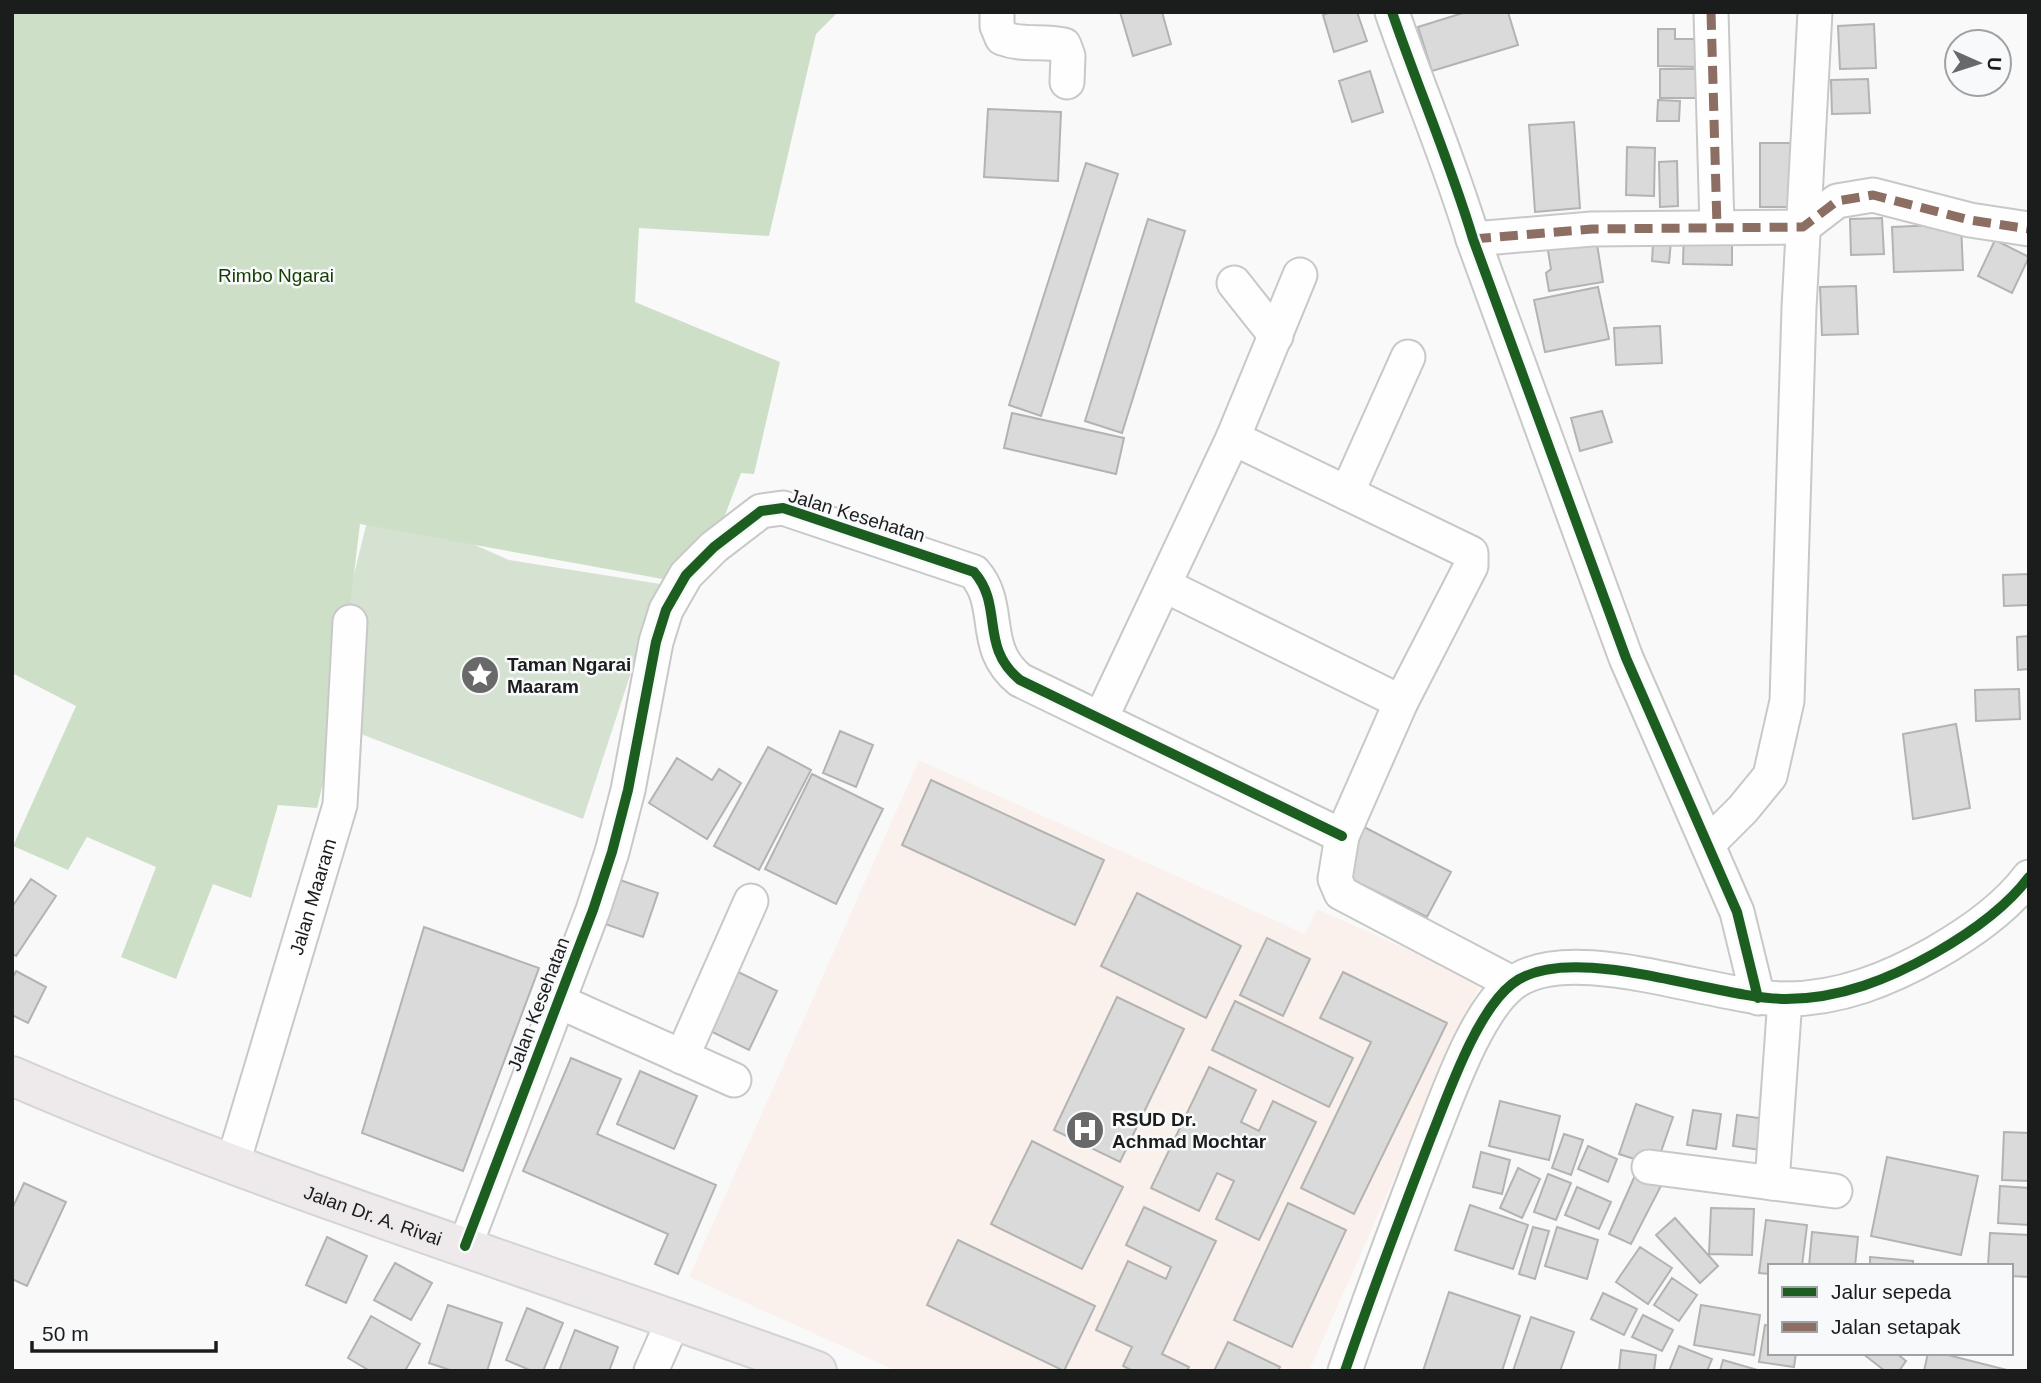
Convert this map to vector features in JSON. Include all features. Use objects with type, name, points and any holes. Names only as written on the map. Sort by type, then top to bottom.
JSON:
[{"type":"main road","name":"Jalan Dr. A. Rivai","points":[[12,1076],[104,1115],[233,1163],[817,1371]]},
{"type":"street","points":[[997,12],[997,26],[1002,38],[1016,43],[1052,42],[1064,46],[1068,56],[1067,82]]},
{"type":"street","points":[[1391,12],[1429,119],[1456,182],[1473,239],[1626,658],[1709,843],[1771,999],[1772,1183]]},
{"type":"street","points":[[1712,12],[1717,227]]},
{"type":"street","points":[[1709,843],[1743,809],[1770,776],[1787,701],[1803,228],[1815,12]]},
{"type":"street","points":[[1473,239],[1592,229],[1803,228],[1837,201],[1874,195],[1970,219],[2029,229]]},
{"type":"street","points":[[1101,718],[1166,586],[1233,438],[1300,275]]},
{"type":"street","points":[[1234,283],[1276,336]]},
{"type":"street","points":[[1347,493],[1408,357]]},
{"type":"street","points":[[1233,438],[1471,552],[1471,566],[1401,702],[1342,836],[1335,879],[1341,893],[1512,983]]},
{"type":"street","name":"Jalan Kesehatan","points":[[466,1246],[612,852],[628,790],[656,642],[666,610],[686,575],[714,547],[761,511],[783,508],[974,572],[983,582],[998,655],[1006,669],[1020,680],[1342,836]]},
{"type":"street","points":[[1166,586],[1401,702]]},
{"type":"street","name":"Jalan Maaram","points":[[233,1163],[340,806],[350,622]]},
{"type":"street","points":[[1345,1371],[1381,1265],[1453,1081],[1476,1032],[1512,983],[1544,970],[1587,965],[1771,999],[1810,999],[1851,991],[1903,971],[1961,938],[2015,895],[2029,877]]},
{"type":"street","points":[[682,1057],[751,901]]},
{"type":"street","points":[[558,1001],[734,1080]]},
{"type":"street","points":[[1649,1167],[1835,1191]]},
{"type":"street","points":[[651,1371],[674,1319]]},
{"type":"shaded area","name":"RSUD Dr. Achmad Mochtar","points":[[919,760],[1305,934],[1317,909],[1481,982],[1309,1371],[897,1371],[689,1277]]},
{"type":"green space","name":"Rimbo Ngarai","points":[[12,12],[838,12],[816,34],[769,236],[639,228],[635,302],[780,362],[754,474],[741,473],[722,523],[679,582],[360,524],[334,738],[317,808],[278,805],[251,898],[213,884],[176,979],[121,957],[156,867],[87,837],[68,870],[13,846],[76,706],[12,673]]},
{"type":"green space","name":"Taman Ngarai Maaram","points":[[370,509],[414,518],[509,560],[673,586],[644,633],[583,819],[319,718]]},
{"type":"building","points":[[1120,12],[1162,12],[1171,44],[1133,56]]},
{"type":"building","points":[[1331,12],[1357,12],[1367,41],[1334,52],[1323,15]]},
{"type":"building","points":[[1466,12],[1508,12],[1518,45],[1432,71],[1418,27]]},
{"type":"building","points":[[1874,24],[1876,68],[1840,69],[1838,26]]},
{"type":"building","points":[[1658,29],[1675,29],[1675,39],[1700,39],[1700,67],[1658,66]]},
{"type":"building","points":[[1660,69],[1699,69],[1699,98],[1660,98]]},
{"type":"building","points":[[1370,71],[1383,112],[1352,122],[1339,81]]},
{"type":"building","points":[[1868,79],[1870,113],[1832,114],[1831,80]]},
{"type":"building","points":[[1658,100],[1680,101],[1679,121],[1657,121]]},
{"type":"building","points":[[988,109],[1061,112],[1058,181],[984,177]]},
{"type":"building","points":[[1574,122],[1580,208],[1535,212],[1529,125]]},
{"type":"building","points":[[1760,143],[1795,143],[1795,207],[1760,207]]},
{"type":"building","points":[[1627,147],[1655,148],[1654,196],[1626,195]]},
{"type":"building","points":[[1677,161],[1678,206],[1660,207],[1659,162]]},
{"type":"building","points":[[1086,163],[1118,174],[1041,416],[1009,405]]},
{"type":"building","points":[[1592,212],[1603,282],[1549,291],[1546,273],[1551,269],[1543,220]]},
{"type":"building","points":[[1882,218],[1884,254],[1851,255],[1850,219]]},
{"type":"building","points":[[1148,219],[1185,231],[1122,433],[1085,421]]},
{"type":"building","points":[[1961,224],[1963,270],[1894,272],[1892,227]]},
{"type":"building","points":[[1654,228],[1672,230],[1669,263],[1652,261]]},
{"type":"building","points":[[1684,228],[1732,228],[1732,265],[1683,264]]},
{"type":"building","points":[[1995,240],[2029,257],[2012,293],[1978,276]]},
{"type":"building","points":[[1856,286],[1858,334],[1822,335],[1820,287]]},
{"type":"building","points":[[1598,287],[1609,339],[1545,352],[1534,300]]},
{"type":"building","points":[[1660,326],[1662,363],[1616,365],[1614,328]]},
{"type":"building","points":[[1602,411],[1612,442],[1580,451],[1571,418]]},
{"type":"building","points":[[1012,413],[1124,438],[1116,474],[1004,448]]},
{"type":"building","points":[[2029,574],[2029,605],[2004,606],[2003,575]]},
{"type":"building","points":[[2029,636],[2029,669],[2018,670],[2017,637]]},
{"type":"building","points":[[2019,689],[2020,719],[1976,721],[1975,690]]},
{"type":"building","points":[[1956,724],[1970,808],[1913,819],[1903,734]]},
{"type":"building","points":[[840,731],[873,745],[856,787],[823,773]]},
{"type":"building","points":[[768,747],[811,770],[759,870],[714,846]]},
{"type":"building","points":[[677,758],[712,780],[719,769],[741,783],[707,839],[649,803]]},
{"type":"building","points":[[812,774],[883,809],[836,904],[765,869]]},
{"type":"building","points":[[931,780],[1104,860],[1075,925],[902,845]]},
{"type":"building","points":[[1364,827],[1451,872],[1427,917],[1343,875]]},
{"type":"building","points":[[31,879],[56,896],[16,956],[12,954],[12,907]]},
{"type":"building","points":[[617,879],[658,893],[643,937],[602,923]]},
{"type":"building","points":[[1137,893],[1241,946],[1206,1018],[1101,966]]},
{"type":"building","points":[[424,927],[539,968],[463,1171],[362,1133]]},
{"type":"building","points":[[1267,938],[1310,959],[1283,1016],[1240,995]]},
{"type":"building","points":[[728,967],[777,991],[749,1050],[700,1026]]},
{"type":"building","points":[[16,971],[46,987],[28,1023],[12,1015],[12,979]]},
{"type":"building","points":[[1343,972],[1447,1023],[1354,1214],[1301,1188],[1371,1042],[1320,1018]]},
{"type":"building","points":[[1117,997],[1184,1029],[1120,1162],[1054,1130]]},
{"type":"building","points":[[1235,1001],[1353,1058],[1329,1107],[1212,1050]]},
{"type":"building","points":[[571,1058],[621,1079],[597,1134],[716,1185],[678,1274],[655,1264],[668,1234],[523,1171]]},
{"type":"building","points":[[1209,1067],[1256,1090],[1241,1122],[1259,1131],[1273,1101],[1316,1122],[1259,1240],[1216,1219],[1234,1181],[1217,1173],[1199,1211],[1151,1188]]},
{"type":"building","points":[[640,1071],[697,1096],[674,1149],[617,1124]]},
{"type":"building","points":[[1500,1101],[1560,1116],[1549,1160],[1489,1146]]},
{"type":"building","points":[[1636,1104],[1673,1117],[1656,1166],[1619,1154]]},
{"type":"building","points":[[1693,1110],[1721,1114],[1716,1149],[1687,1145]]},
{"type":"building","points":[[1737,1115],[1766,1119],[1761,1150],[1733,1146]]},
{"type":"building","points":[[2004,1132],[2029,1133],[2029,1181],[2002,1180]]},
{"type":"building","points":[[1564,1134],[1583,1140],[1571,1175],[1552,1168]]},
{"type":"building","points":[[1032,1141],[1123,1187],[1082,1269],[991,1224]]},
{"type":"building","points":[[1588,1146],[1617,1159],[1608,1182],[1578,1169]]},
{"type":"building","points":[[1481,1152],[1510,1160],[1502,1194],[1473,1187]]},
{"type":"building","points":[[1887,1157],[1978,1176],[1961,1255],[1871,1236]]},
{"type":"building","points":[[1518,1168],[1540,1179],[1522,1218],[1500,1208]]},
{"type":"building","points":[[1637,1171],[1662,1184],[1631,1244],[1609,1234]]},
{"type":"building","points":[[1548,1174],[1571,1183],[1556,1220],[1534,1212]]},
{"type":"building","points":[[24,1183],[66,1202],[27,1286],[12,1279],[12,1209]]},
{"type":"building","points":[[2000,1186],[2029,1188],[2029,1225],[1998,1223]]},
{"type":"building","points":[[1577,1187],[1611,1202],[1599,1229],[1565,1215]]},
{"type":"building","points":[[1288,1203],[1346,1230],[1292,1347],[1234,1320]]},
{"type":"building","points":[[1470,1205],[1528,1225],[1513,1269],[1455,1250]]},
{"type":"building","points":[[1144,1207],[1216,1241],[1162,1354],[1189,1367],[1187,1371],[1133,1371],[1123,1366],[1132,1347],[1096,1330],[1128,1261],[1166,1279],[1171,1267],[1126,1245]]},
{"type":"building","points":[[1711,1208],[1754,1209],[1752,1255],[1709,1254]]},
{"type":"building","points":[[1675,1218],[1718,1266],[1700,1283],[1656,1235]]},
{"type":"building","points":[[1766,1220],[1807,1225],[1802,1264],[1768,1264],[1768,1274],[1759,1273]]},
{"type":"building","points":[[1533,1227],[1549,1231],[1535,1279],[1519,1274]]},
{"type":"building","points":[[1557,1227],[1598,1240],[1587,1279],[1545,1266]]},
{"type":"building","points":[[1812,1232],[1858,1237],[1855,1264],[1809,1264]]},
{"type":"building","points":[[1990,1233],[2029,1235],[2029,1277],[2013,1276],[2013,1264],[1988,1264]]},
{"type":"building","points":[[327,1237],[367,1256],[346,1303],[306,1285]]},
{"type":"building","points":[[958,1240],[1095,1306],[1064,1371],[927,1305]]},
{"type":"building","points":[[1640,1247],[1672,1268],[1648,1304],[1616,1282]]},
{"type":"building","points":[[1870,1257],[1913,1261],[1913,1264],[1870,1264]]},
{"type":"building","points":[[395,1263],[432,1283],[411,1320],[374,1300]]},
{"type":"building","points":[[1672,1278],[1697,1295],[1679,1321],[1654,1305]]},
{"type":"building","points":[[1449,1292],[1520,1316],[1502,1371],[1423,1371]]},
{"type":"building","points":[[1603,1293],[1637,1309],[1624,1335],[1591,1319]]},
{"type":"building","points":[[448,1305],[502,1323],[487,1371],[453,1371],[429,1363]]},
{"type":"building","points":[[1701,1305],[1760,1315],[1754,1355],[1694,1345]]},
{"type":"building","points":[[527,1308],[563,1323],[543,1371],[532,1371],[506,1360]]},
{"type":"building","points":[[1643,1315],[1673,1330],[1662,1351],[1632,1337]]},
{"type":"building","points":[[371,1316],[420,1344],[405,1371],[370,1371],[348,1358]]},
{"type":"building","points":[[1531,1317],[1574,1332],[1560,1371],[1513,1371]]},
{"type":"building","points":[[1765,1325],[1768,1326],[1768,1355],[1796,1355],[1794,1367],[1759,1362]]},
{"type":"building","points":[[575,1330],[618,1347],[609,1371],[559,1371]]},
{"type":"building","points":[[1228,1342],[1280,1367],[1278,1371],[1214,1371]]},
{"type":"building","points":[[1679,1346],[1712,1359],[1707,1371],[1669,1371]]},
{"type":"building","points":[[1621,1350],[1656,1355],[1654,1371],[1619,1371]]},
{"type":"building","points":[[1865,1355],[1898,1355],[1906,1361],[1899,1371],[1885,1371]]},
{"type":"building","points":[[1928,1355],[1948,1355],[2007,1370],[1924,1371]]},
{"type":"building","points":[[1723,1360],[1761,1371],[1720,1371]]},
{"type":"marked path","points":[[1711,12],[1717,227]]},
{"type":"marked path","points":[[1473,239],[1592,229],[1803,227],[1837,201],[1873,195],[1970,220],[2029,229]]},
{"type":"cycle path","points":[[1392,12],[1626,658],[1737,912],[1758,998]]},
{"type":"cycle path","points":[[465,1246],[593,910],[612,852],[628,790],[656,642],[666,610],[686,575],[714,547],[761,511],[783,508],[974,572],[988,599],[1000,654],[1007,667],[1020,680],[1342,836]]},
{"type":"cycle path","points":[[1345,1371],[1398,1224],[1464,1055],[1487,1014],[1512,984],[1537,972],[1569,967],[1644,975],[1756,997],[1786,999],[1826,995],[1882,979],[1935,953],[1986,920],[2009,900],[2029,877]]},
{"type":"place","name":"Taman Ngarai Maaram","points":[[480,675]]},
{"type":"place","name":"RSUD Dr. Achmad Mochtar","points":[[1085,1130]]}]
